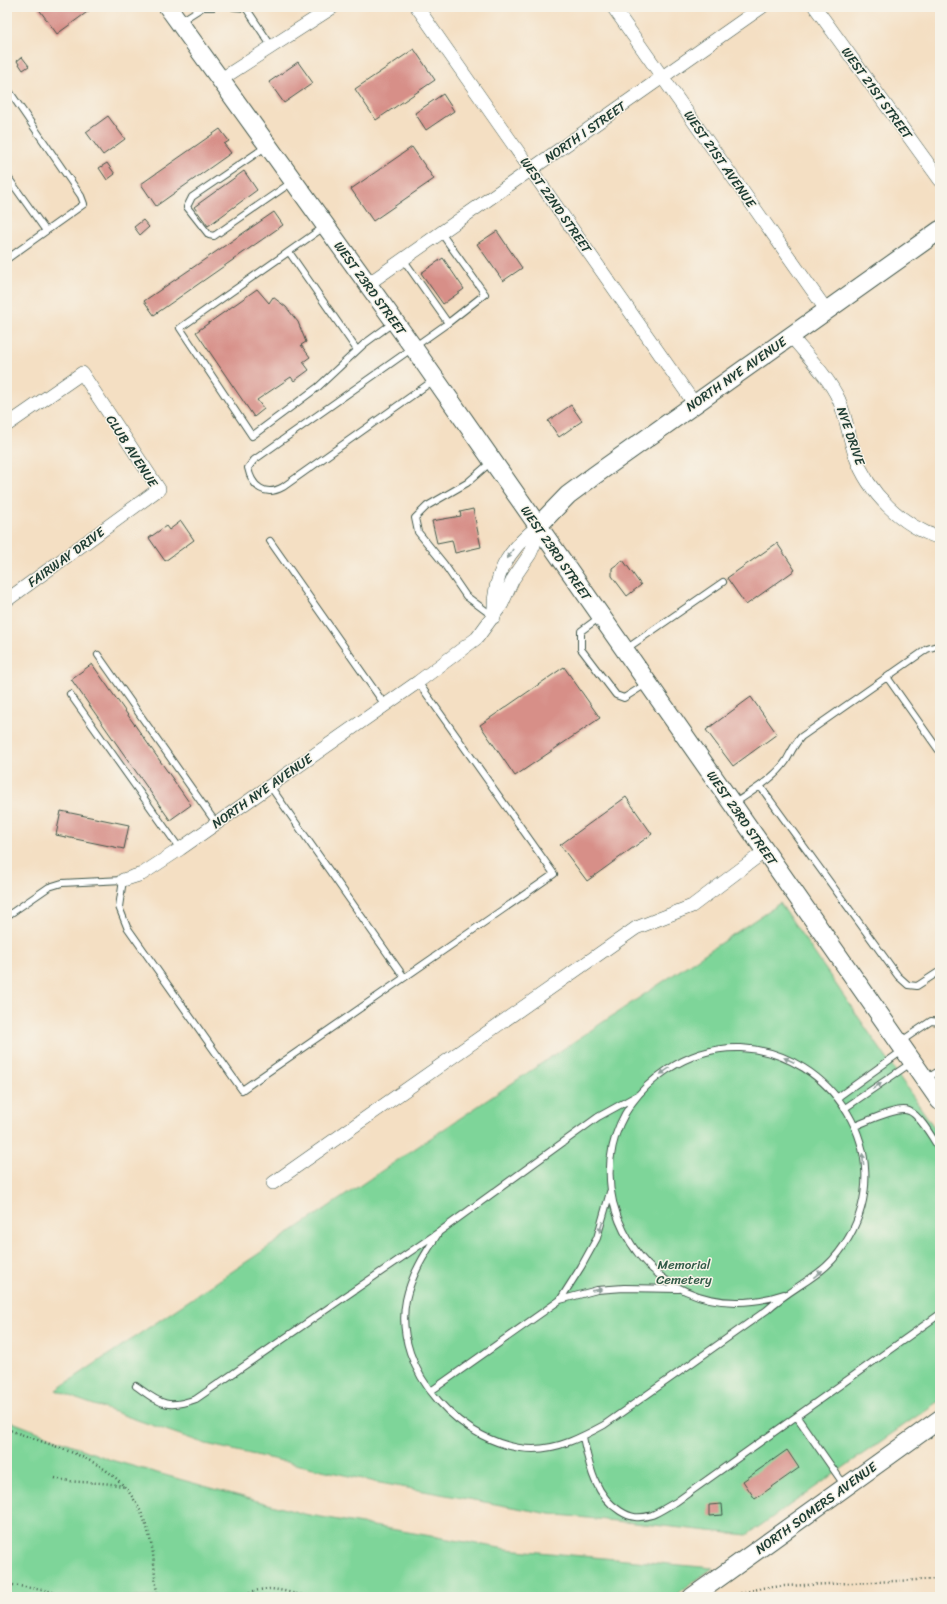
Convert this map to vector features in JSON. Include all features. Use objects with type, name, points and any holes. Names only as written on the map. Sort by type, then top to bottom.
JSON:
[{"type":"main road","name":"WEST 23RD STREET","points":[[168,7],[267,146],[395,321],[940,1102]]},
{"type":"main road","name":"NORTH NYE AVENUE","points":[[538,526],[558,504],[579,486],[940,230]]},
{"type":"main road","name":"NORTH SOMERS AVENUE","points":[[692,1597],[940,1419]]},
{"type":"street","points":[[220,80],[333,7]]},
{"type":"street","name":"WEST 22ND STREET","points":[[417,7],[694,403]]},
{"type":"street","name":"WEST 21ST AVENUE","points":[[613,7],[827,311]]},
{"type":"street","name":"NORTH I STREET","points":[[368,284],[762,7]]},
{"type":"street","name":"WEST 21ST STREET","points":[[815,7],[940,180]]},
{"type":"street","name":"NYE DRIVE","points":[[791,336],[823,374],[838,399],[856,456],[866,477],[880,498],[900,517],[928,534],[940,538]]},
{"type":"street","name":"CLUB AVENUE","points":[[7,425],[82,373],[159,489],[125,514]]},
{"type":"street","name":"FAIRWAY DRIVE","points":[[7,600],[125,514]]},
{"type":"street","name":"NORTH NYE AVENUE","points":[[123,880],[142,874],[180,849],[386,705],[477,638],[494,617],[495,590],[502,569],[515,546],[538,526]]},
{"type":"street","points":[[273,1183],[636,928],[692,906],[765,851]]},
{"type":"lane","points":[[179,22],[203,7],[213,7]]},
{"type":"lane","points":[[234,7],[246,7],[272,46]]},
{"type":"lane","points":[[7,88],[82,196],[84,204],[7,259]]},
{"type":"lane","points":[[267,146],[192,197],[188,207],[209,235],[214,236],[293,181]]},
{"type":"lane","points":[[7,176],[46,231]]},
{"type":"lane","points":[[325,226],[180,328],[252,436],[318,387],[357,350],[395,321]]},
{"type":"lane","points":[[435,379],[274,492],[263,491],[250,479],[248,468],[254,460],[448,323],[486,294],[441,232]]},
{"type":"lane","points":[[289,252],[357,350]]},
{"type":"lane","points":[[403,259],[448,323]]},
{"type":"lane","points":[[492,461],[467,483],[427,506],[415,518],[418,532],[444,564],[466,596],[494,617]]},
{"type":"lane","points":[[270,541],[386,705]]},
{"type":"lane","points":[[624,650],[723,582]]},
{"type":"lane","points":[[601,616],[581,631],[580,640],[582,649],[616,695],[624,698],[648,683]]},
{"type":"lane","points":[[732,804],[760,786],[778,770],[786,761],[793,746],[801,737],[927,649],[940,645]]},
{"type":"lane","points":[[98,655],[216,824]]},
{"type":"lane","points":[[887,677],[940,752]]},
{"type":"lane","points":[[123,880],[119,907],[127,927],[242,1090],[554,874],[418,682]]},
{"type":"lane","points":[[70,694],[180,849]]},
{"type":"lane","points":[[270,786],[404,977]]},
{"type":"lane","points":[[760,786],[898,976],[908,985],[917,986],[940,971]]},
{"type":"lane","name":"NORTH NYE AVENUE","points":[[7,916],[50,888],[62,883],[123,880]]},
{"type":"lane","points":[[845,1108],[905,1051],[931,1020],[940,1022]]},
{"type":"lane","points":[[560,1300],[597,1238],[611,1189],[612,1157],[615,1139],[628,1110],[638,1095],[657,1076],[676,1064],[708,1051],[738,1048],[762,1050],[789,1059],[816,1076],[838,1097],[855,1126],[863,1154],[865,1174],[863,1197],[854,1227],[837,1256],[822,1272],[806,1283],[784,1294],[750,1303],[714,1301],[680,1289],[654,1271],[633,1248],[618,1220],[611,1189]]},
{"type":"lane","points":[[838,1097],[905,1051]]},
{"type":"lane","points":[[925,1080],[940,1070]]},
{"type":"lane","points":[[136,1386],[159,1402],[178,1405],[196,1399],[439,1232],[598,1117],[638,1095]]},
{"type":"lane","points":[[855,1126],[899,1110],[907,1110],[918,1119],[940,1150]]},
{"type":"lane","points":[[439,1232],[424,1255],[406,1300],[405,1324],[409,1349],[418,1370],[430,1391],[446,1410],[464,1426],[484,1437],[506,1445],[533,1449],[559,1446],[583,1437],[604,1425],[743,1328],[767,1310],[784,1294]]},
{"type":"lane","points":[[430,1391],[560,1300],[597,1290],[624,1288],[680,1289]]},
{"type":"lane","points":[[583,1437],[591,1472],[600,1491],[615,1508],[632,1518],[652,1515],[676,1502],[940,1314]]},
{"type":"lane","points":[[797,1417],[846,1487]]},
{"type":"path","points":[[7,1429],[90,1460],[113,1474],[126,1487],[135,1501],[148,1530],[154,1556],[158,1597]]},
{"type":"path","points":[[56,1478],[67,1482],[105,1482],[126,1487]]},
{"type":"path","points":[[725,1597],[762,1588],[784,1586],[940,1578]]},
{"type":"path","points":[[13,1585],[83,1597]]},
{"type":"path","points":[[238,1597],[260,1589],[268,1588],[312,1597]]},
{"type":"path","points":[[100,1597],[143,1597]]},
{"type":"green space","name":"Memorial Cemetery","points":[[780,903],[940,1136],[940,1400],[747,1535],[550,1514],[380,1483],[206,1444],[77,1399],[56,1390]]},
{"type":"green space","points":[[7,1420],[111,1460],[304,1514],[506,1549],[713,1568],[673,1597],[7,1597]]},
{"type":"building","points":[[88,7],[90,10],[57,34],[38,8]]},
{"type":"building","points":[[414,49],[435,80],[376,120],[355,89]]},
{"type":"building","points":[[22,57],[29,66],[23,70],[17,61]]},
{"type":"building","points":[[298,62],[313,83],[284,103],[269,82]]},
{"type":"building","points":[[443,94],[454,111],[426,130],[415,113]]},
{"type":"building","points":[[108,116],[125,139],[103,155],[86,132]]},
{"type":"building","points":[[220,129],[229,141],[224,144],[231,153],[156,206],[141,184]]},
{"type":"building","points":[[412,147],[434,179],[373,221],[351,189]]},
{"type":"building","points":[[107,163],[115,174],[107,180],[99,168]]},
{"type":"building","points":[[244,171],[257,190],[208,226],[194,207]]},
{"type":"building","points":[[274,212],[283,225],[154,315],[144,301]]},
{"type":"building","points":[[143,220],[149,227],[140,235],[134,227]]},
{"type":"building","points":[[497,231],[522,268],[503,281],[477,244]]},
{"type":"building","points":[[443,258],[464,289],[443,304],[421,273]]},
{"type":"building","points":[[257,289],[269,303],[273,297],[286,307],[298,322],[306,342],[301,345],[310,357],[303,362],[309,370],[294,381],[291,377],[257,400],[264,409],[254,417],[196,332]]},
{"type":"building","points":[[571,405],[582,421],[559,437],[548,421]]},
{"type":"building","points":[[473,509],[481,547],[455,553],[452,540],[437,543],[432,521],[461,516],[460,512]]},
{"type":"building","points":[[181,521],[194,540],[165,561],[149,538],[166,526],[169,530]]},
{"type":"building","points":[[777,543],[795,570],[746,605],[727,578]]},
{"type":"building","points":[[623,560],[641,585],[627,596],[612,576],[612,568]]},
{"type":"building","points":[[92,664],[191,805],[170,820],[71,679]]},
{"type":"building","points":[[564,667],[600,718],[515,776],[480,725]]},
{"type":"building","points":[[751,697],[777,734],[733,766],[706,730]]},
{"type":"building","points":[[626,797],[652,834],[587,881],[560,845]]},
{"type":"building","points":[[61,811],[129,825],[124,849],[56,835]]},
{"type":"building","points":[[787,1450],[799,1468],[755,1499],[743,1481]]},
{"type":"building","points":[[722,1504],[723,1515],[709,1516],[709,1505]]}]
